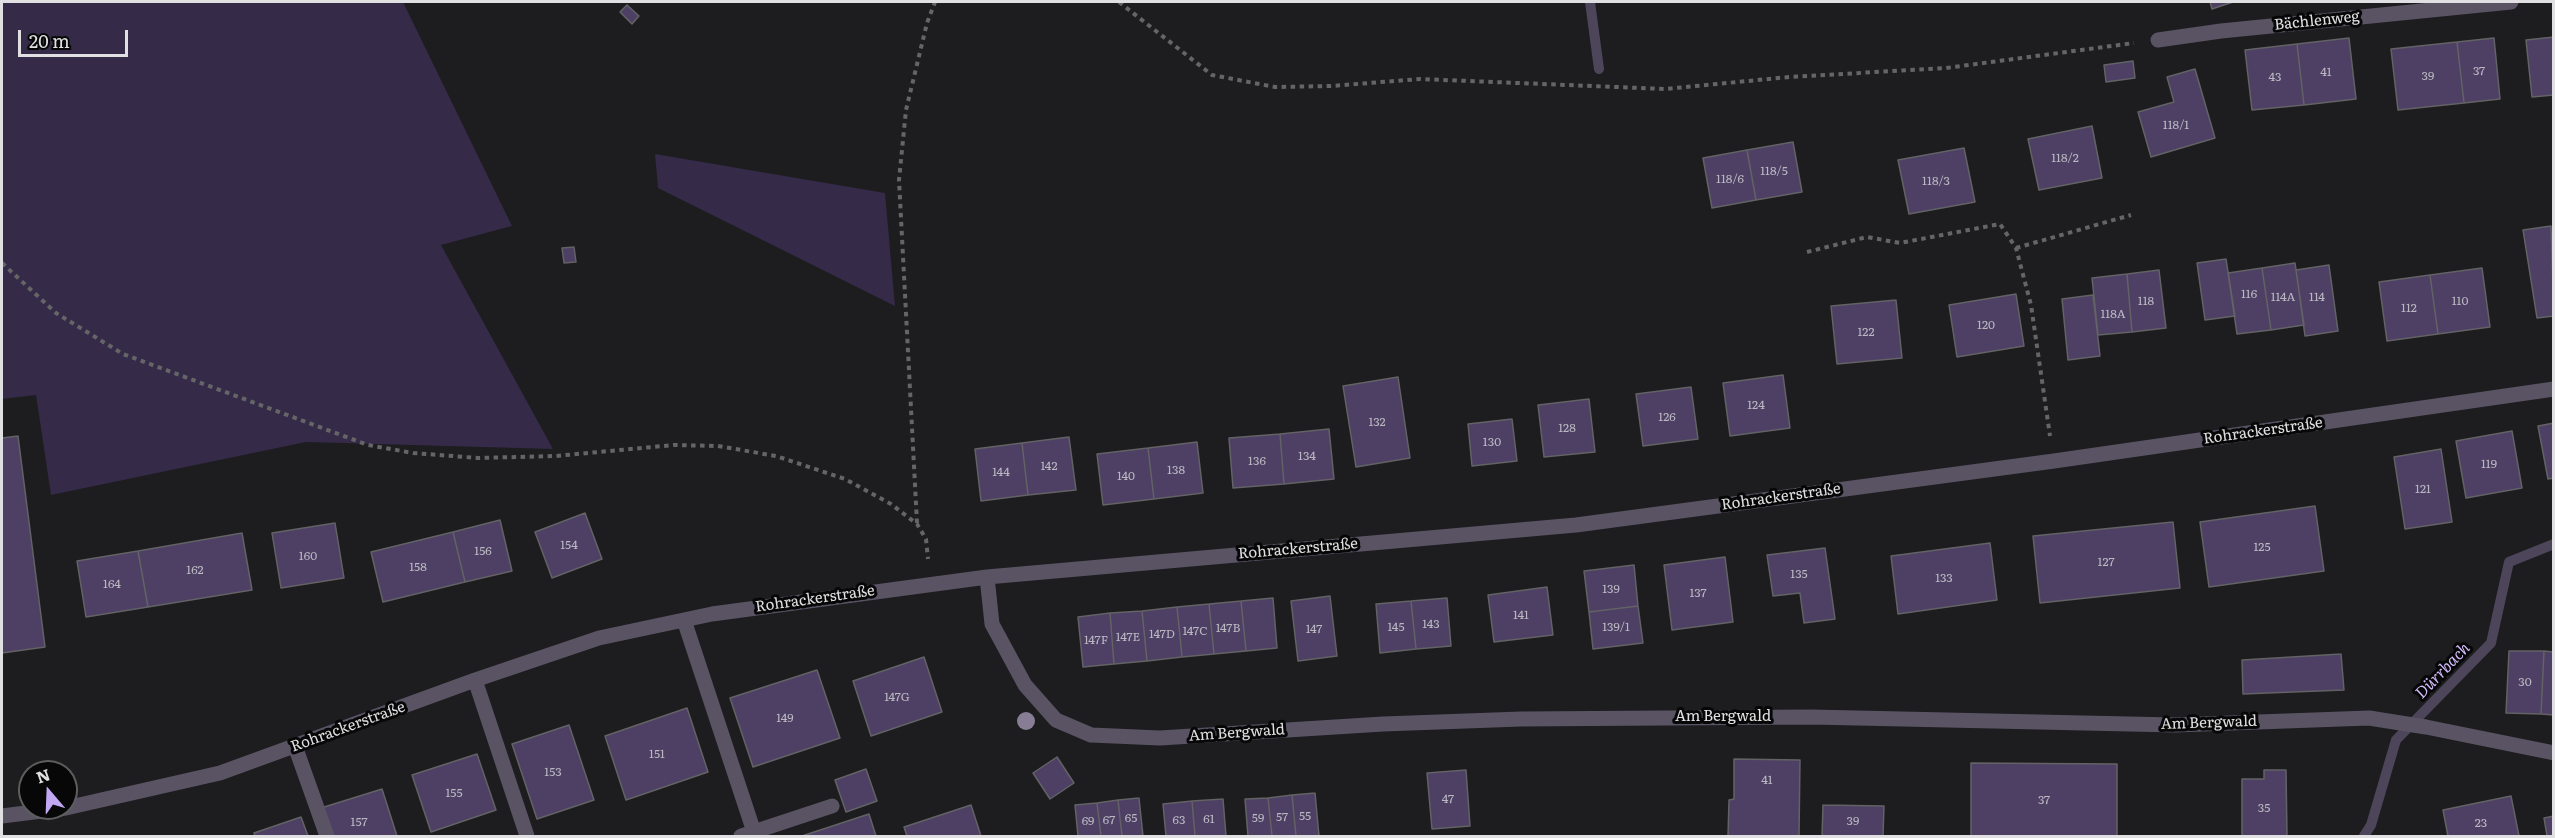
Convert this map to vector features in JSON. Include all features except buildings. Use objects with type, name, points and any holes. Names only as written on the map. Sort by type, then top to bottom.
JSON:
[{"type":"street","name":"Bächlenweg","points":[[2158,40],[2221,31],[2511,2]]},
{"type":"street","name":"Rohrackerstraße","points":[[78,805],[220,773],[475,680],[599,638],[712,614],[987,577],[1576,525],[2054,461],[2553,390]]},
{"type":"street","name":"Am Bergwald","points":[[987,577],[992,624],[1025,685],[1056,720],[1091,735],[1160,738],[1383,724],[1521,719],[1811,717],[2175,725],[2369,718],[2426,727],[2553,753]]},
{"type":"street","points":[[684,620],[748,834],[832,806]]},
{"type":"street","points":[[475,680],[527,837]]},
{"type":"street","points":[[295,746],[327,837]]},
{"type":"street","name":"Rohrackerstraße","points":[[2,816],[18,814]]},
{"type":"path","points":[[917,524],[899,180],[906,110],[927,22],[935,2]]},
{"type":"path","points":[[1119,2],[1212,75],[1275,87],[1331,86],[1420,79],[1665,88],[1789,77],[1946,68],[2158,40]]},
{"type":"path","points":[[2016,248],[2131,215]]},
{"type":"path","points":[[1807,252],[1867,237],[1900,243],[2000,224],[2016,248],[2031,305],[2054,461]]},
{"type":"path","points":[[2,263],[56,313],[123,354],[368,445],[413,453],[478,458],[556,456],[674,445],[718,446],[776,456],[845,479],[891,504],[917,524],[926,539],[930,584]]},
{"type":"shaded area","points":[[2,2],[403,2],[512,226],[441,245],[553,449],[306,442],[51,495],[36,395],[2,399]]},
{"type":"shaded area","points":[[655,154],[885,193],[895,306],[658,188]]},
{"type":"waterway","points":[[1590,2],[1599,69]]},
{"type":"waterway","name":"Dürrbach","points":[[2364,836],[2371,825],[2396,740],[2491,643],[2509,562],[2554,544]]}]
